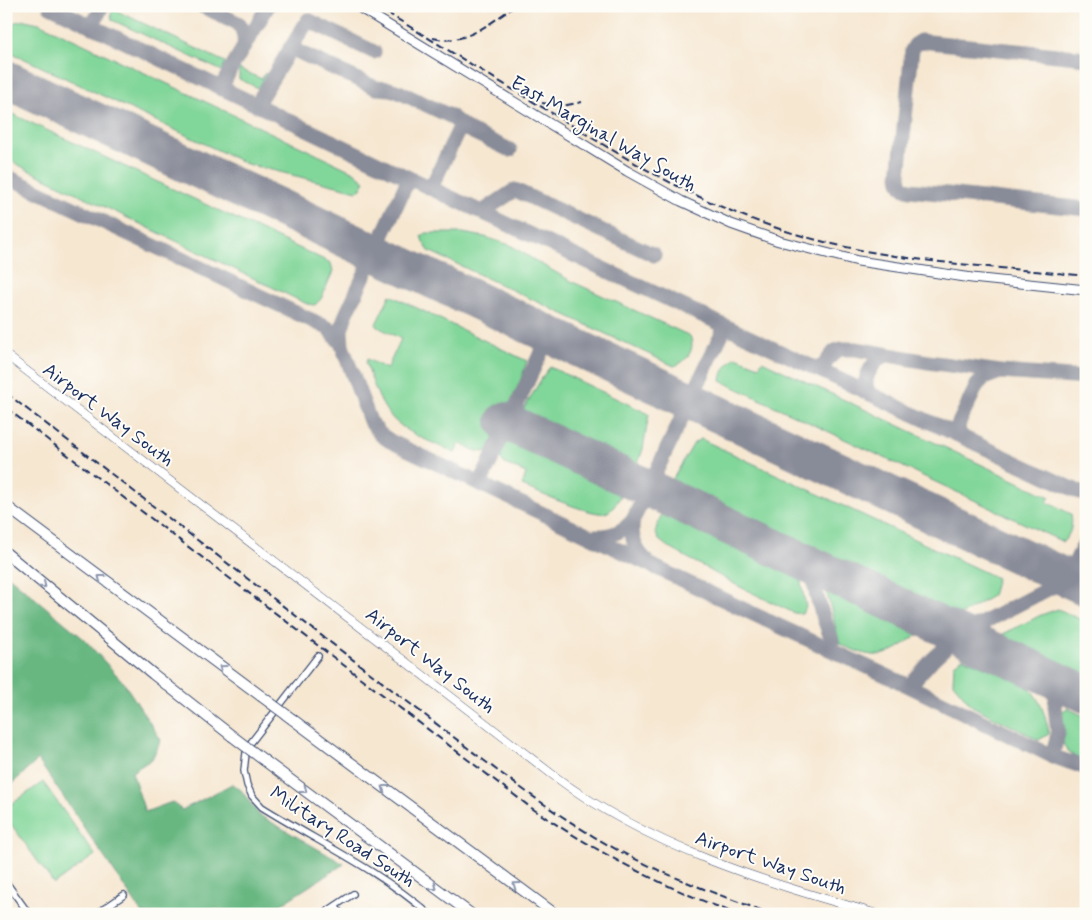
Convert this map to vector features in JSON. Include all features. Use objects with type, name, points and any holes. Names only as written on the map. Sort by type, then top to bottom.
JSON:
[{"type":"highway","points":[[6,506],[555,914]]},
{"type":"highway","points":[[6,553],[124,651],[264,761],[471,914]]},
{"type":"main road","name":"East Marginal Way South","points":[[357,6],[626,171],[682,201],[732,224],[779,241],[858,261],[955,276],[1086,290]]},
{"type":"main road","name":"Airport Way South","points":[[6,355],[593,804],[667,842],[711,861],[756,878],[877,914]]},
{"type":"street","name":"Military Road South","points":[[318,656],[249,745],[244,766],[247,785],[252,796],[262,806],[368,869],[429,914]]},
{"type":"street","points":[[6,882],[29,914]]},
{"type":"street","points":[[323,914],[353,894]]},
{"type":"street","points":[[96,914],[124,895]]},
{"type":"street","points":[[335,906],[341,914]]},
{"type":"green space","points":[[113,9],[225,62],[222,71],[112,20],[111,14]]},
{"type":"green space","points":[[25,20],[39,23],[354,172],[365,181],[361,189],[357,191],[247,164],[6,50],[6,33],[15,22]]},
{"type":"green space","points":[[239,69],[262,79],[265,73],[268,75],[258,88],[239,79]]},
{"type":"green space","points":[[6,111],[331,263],[333,271],[321,299],[315,305],[307,304],[6,158]]},
{"type":"green space","points":[[426,233],[463,233],[485,237],[510,245],[573,282],[690,336],[692,341],[691,350],[683,361],[674,366],[429,251],[421,236]]},
{"type":"green space","points":[[390,295],[527,361],[512,406],[507,404],[489,447],[492,448],[488,451],[476,451],[460,443],[455,453],[410,432],[394,420],[384,407],[366,363],[367,359],[387,369],[401,339],[378,327],[376,324]]},
{"type":"green space","points":[[736,357],[759,366],[762,361],[1050,497],[1047,502],[1071,514],[1070,533],[1063,542],[721,381],[726,367]]},
{"type":"green space","points":[[550,367],[649,414],[643,449],[637,466],[529,415],[523,410]]},
{"type":"green space","points":[[701,439],[997,578],[992,596],[957,617],[671,482],[694,443]]},
{"type":"green space","points":[[508,440],[515,441],[623,492],[611,510],[605,513],[598,513],[564,503],[522,486],[526,473],[505,464],[501,459],[501,454]]},
{"type":"green space","points":[[662,513],[800,577],[806,607],[802,614],[794,613],[738,586],[668,547],[659,540],[655,532]]},
{"type":"green space","points":[[6,574],[84,639],[124,683],[161,740],[152,759],[132,772],[145,812],[172,802],[182,810],[232,784],[241,790],[259,815],[344,864],[266,914],[222,914],[217,908],[209,914],[143,914],[38,760],[6,792]]},
{"type":"green space","points":[[826,590],[918,634],[898,648],[881,655],[864,653],[840,644]]},
{"type":"green space","points":[[1058,609],[1086,622],[1086,676],[999,636],[1041,615]]},
{"type":"green space","points":[[963,658],[1031,690],[1043,710],[1049,734],[1039,740],[972,706],[953,683],[954,664]]},
{"type":"green space","points":[[1067,708],[1086,717],[1086,761],[1071,754],[1063,743],[1061,736],[1062,712]]},
{"type":"green space","points":[[43,782],[95,855],[54,884],[6,817],[6,808]]},
{"type":"taxiway","points":[[50,6],[409,178],[1086,495]]},
{"type":"taxiway","points":[[92,27],[102,6]]},
{"type":"taxiway","points":[[202,6],[238,23],[244,34],[244,47]]},
{"type":"taxiway","points":[[221,89],[230,70],[268,6]]},
{"type":"taxiway","points":[[256,105],[308,20],[374,52]]},
{"type":"taxiway","points":[[1086,58],[920,41],[912,50],[899,176],[902,185],[910,190],[1086,209]]},
{"type":"taxiway","points":[[290,48],[376,88],[399,92],[450,116],[468,130],[510,150]]},
{"type":"taxiway","points":[[431,188],[461,125]]},
{"type":"taxiway","points":[[6,176],[328,328],[341,343],[370,421],[380,434],[390,441],[909,686],[1052,756],[1086,768]]},
{"type":"taxiway","points":[[342,346],[341,330],[345,317],[409,178]]},
{"type":"taxiway","points":[[482,212],[515,190],[654,255]]},
{"type":"taxiway","points":[[646,560],[638,551],[634,542],[633,520],[725,327]]},
{"type":"taxiway","points":[[480,484],[549,335]]},
{"type":"taxiway","points":[[816,369],[823,366],[835,351],[856,349],[928,362],[1001,372],[1086,378]]},
{"type":"taxiway","points":[[870,394],[866,383],[869,372],[876,362],[885,355]]},
{"type":"taxiway","points":[[963,437],[959,433],[958,425],[977,385],[984,378],[1000,372]]},
{"type":"taxiway","points":[[501,440],[513,432],[528,432]]},
{"type":"taxiway","points":[[595,536],[606,536],[616,533],[633,520]]},
{"type":"taxiway","points":[[909,686],[933,659],[959,635],[1067,579],[1086,540]]},
{"type":"taxiway","points":[[816,568],[814,576],[816,594],[832,641],[829,648]]},
{"type":"taxiway","points":[[1052,756],[1058,734],[1055,706],[1058,681]]},
{"type":"runway","points":[[6,79],[1086,587]]},
{"type":"runway","points":[[505,421],[1086,694]]},
{"type":"railway","points":[[376,6],[613,151],[705,200],[737,214],[806,237],[875,253],[945,263],[1086,276]]},
{"type":"railway","points":[[433,38],[445,40],[466,36],[487,26],[515,6]]},
{"type":"railway","points":[[542,103],[562,106],[582,102]]},
{"type":"railway","points":[[6,393],[486,762],[555,812],[619,851],[661,871],[772,914]]},
{"type":"railway","points":[[6,408],[530,807],[579,839],[630,867],[710,904],[738,914]]}]
